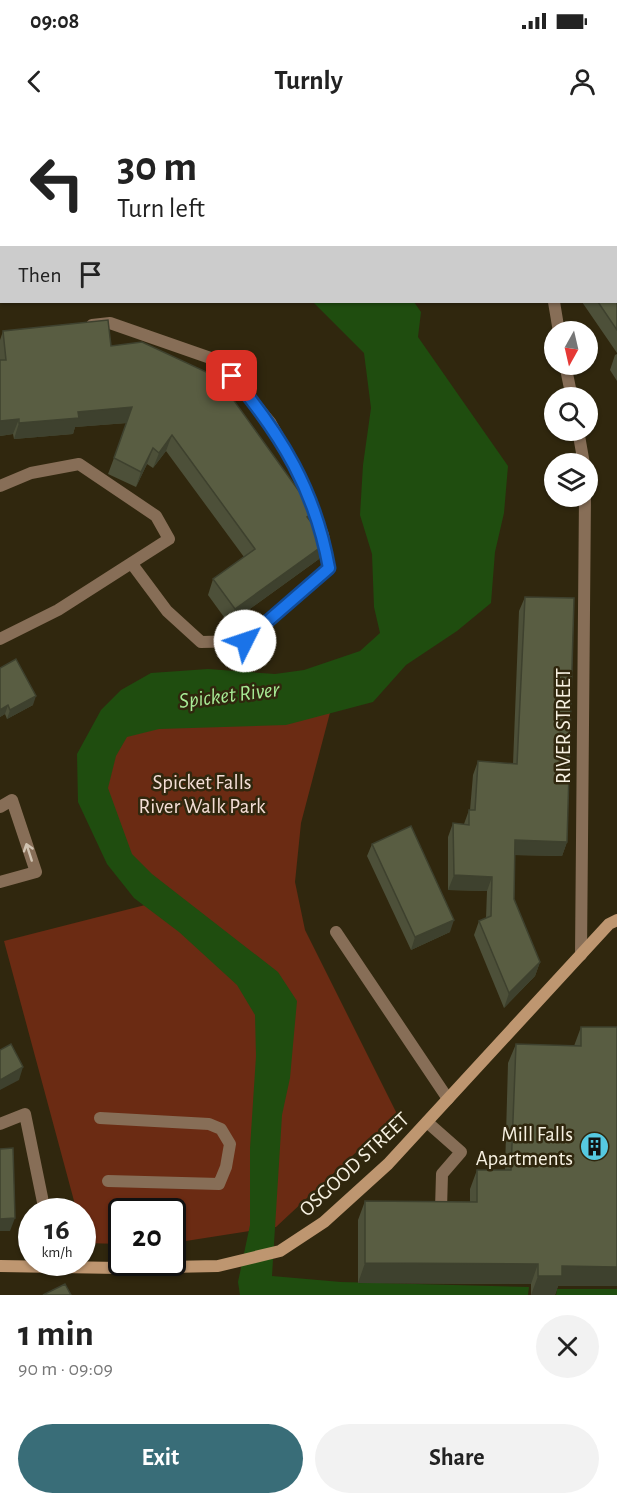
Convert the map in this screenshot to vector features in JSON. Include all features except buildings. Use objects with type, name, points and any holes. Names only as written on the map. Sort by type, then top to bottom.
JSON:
[{"type":"main road","name":"OSGOOD STREET","points":[[96,1265],[218,1266],[280,1251],[324,1222],[388,1164],[609,924],[617,920]]},
{"type":"main road","name":"OSGOOD STREET","points":[[0,1266],[18,1266]]},
{"type":"street","points":[[554,303],[557,321]]},
{"type":"street","points":[[75,327],[110,323],[219,361],[270,422],[301,478],[323,535],[329,568],[245,641],[201,642],[167,611],[132,564]]},
{"type":"street","points":[[0,486],[32,473],[79,464],[156,516],[169,539],[58,610],[3,638],[0,625]]},
{"type":"street","name":"RIVER STREET","points":[[581,955],[585,507]]},
{"type":"street","points":[[0,807],[12,800],[36,872],[0,882]]},
{"type":"street","points":[[336,932],[448,1099]]},
{"type":"street","points":[[0,1124],[25,1114],[42,1198]]},
{"type":"street","points":[[100,1118],[209,1124],[221,1129],[230,1144],[226,1167],[219,1184],[108,1181]]},
{"type":"street","points":[[427,1122],[460,1152],[442,1174],[441,1209]]},
{"type":"green space","name":"Spicket Falls River Walk Park","points":[[332,705],[301,823],[295,882],[305,930],[397,1114],[276,1227],[186,1241],[186,1198],[108,1198],[108,1244],[96,1243],[96,1198],[73,1198],[4,941],[157,902],[92,801],[119,712]]},
{"type":"water","name":"Spicket River","points":[[314,303],[415,303],[421,312],[418,337],[508,466],[504,513],[495,552],[491,603],[457,631],[406,665],[373,702],[286,725],[159,729],[127,737],[116,756],[108,788],[132,854],[152,874],[278,972],[297,1001],[290,1078],[282,1115],[272,1276],[341,1282],[529,1287],[528,1295],[240,1295],[238,1282],[250,1225],[250,1148],[256,1056],[255,1015],[237,985],[179,932],[134,898],[107,864],[78,802],[77,754],[101,710],[121,690],[151,673],[208,669],[275,674],[304,670],[360,651],[380,633],[374,607],[372,554],[360,515],[363,465],[371,408],[364,353]]},
{"type":"water","points":[[557,1289],[617,1289],[617,1295],[556,1295]]},
{"type":"place","name":"Mill Falls Apartments","points":[[594,1146]]},
{"type":"route","points":[[232,376],[270,422],[301,478],[323,535],[329,568],[245,641]]}]
